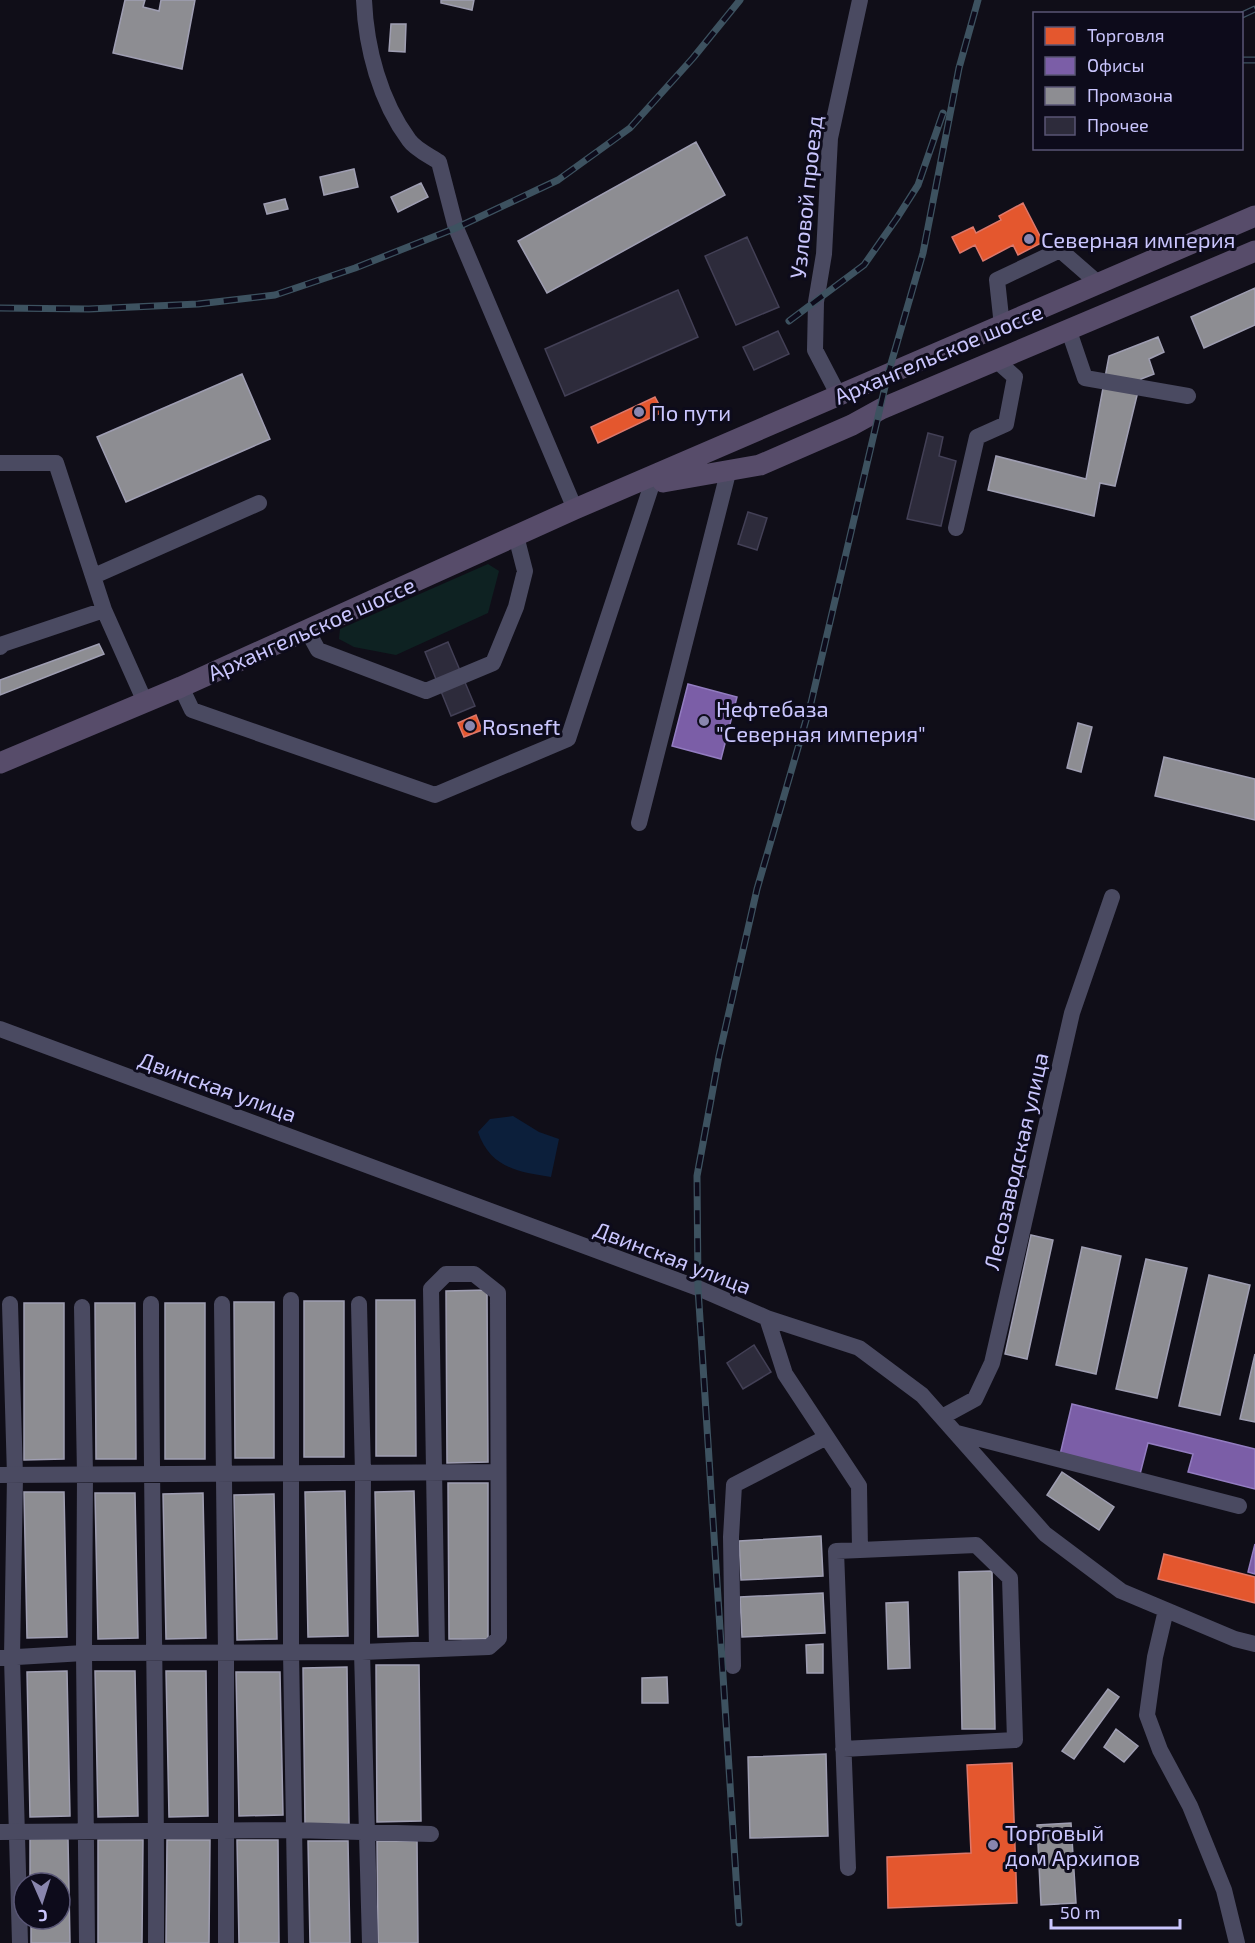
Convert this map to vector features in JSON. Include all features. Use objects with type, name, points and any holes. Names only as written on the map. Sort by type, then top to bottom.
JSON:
[{"type":"main road","name":"Архангельское шоссе","points":[[0,763],[181,687],[575,509],[1255,216]]},
{"type":"main road","name":"Архангельское шоссе","points":[[621,490],[760,465],[852,425],[881,409],[1255,251]]},
{"type":"main road","points":[[1099,284],[1111,313]]},
{"type":"main road","points":[[1002,326],[1006,358]]},
{"type":"main road","points":[[838,396],[852,425]]},
{"type":"main road","points":[[734,442],[737,469]]},
{"type":"street","points":[[364,0],[365,21],[373,64],[390,106],[410,142],[439,162],[456,228],[575,509]]},
{"type":"street","name":"Узловой проезд","points":[[838,396],[815,350],[816,302],[824,254],[830,138],[860,0]]},
{"type":"street","points":[[1002,326],[997,280],[1060,250],[1099,284]]},
{"type":"street","points":[[1070,334],[1085,378],[1188,396]]},
{"type":"street","points":[[956,528],[977,437],[1006,424],[1015,377],[1006,358]]},
{"type":"street","points":[[0,463],[56,463],[104,610],[146,702]]},
{"type":"street","points":[[639,823],[737,469]]},
{"type":"street","points":[[181,687],[192,710],[435,795],[568,739],[652,484]]},
{"type":"street","points":[[94,576],[259,503]]},
{"type":"street","points":[[307,630],[318,650],[426,691],[493,663],[516,607],[525,571],[516,536]]},
{"type":"street","points":[[0,647],[3,644],[104,610]]},
{"type":"street","name":"Лесозаводская улица","points":[[942,1417],[975,1399],[992,1363],[1072,1013],[1112,897]]},
{"type":"street","name":"Двинская улица","points":[[0,1029],[698,1288],[767,1318],[859,1348],[922,1395],[1045,1534],[1121,1590],[1235,1638],[1255,1644]]},
{"type":"street","points":[[6,1658],[84,1653],[362,1652],[489,1647],[499,1638],[498,1293],[474,1274],[446,1274],[431,1289],[437,1649]]},
{"type":"street","points":[[291,1300],[291,1652],[296,1943]]},
{"type":"street","points":[[10,1304],[6,1658],[8,1832],[20,1943]]},
{"type":"street","points":[[151,1304],[151,1474],[157,1831],[156,1943]]},
{"type":"street","points":[[222,1304],[226,1654],[226,1943]]},
{"type":"street","points":[[359,1304],[363,1474],[362,1652],[370,1943]]},
{"type":"street","points":[[82,1307],[87,1943]]},
{"type":"street","points":[[767,1318],[785,1374],[825,1438],[859,1486],[860,1550]]},
{"type":"street","points":[[957,1433],[1239,1506]]},
{"type":"street","points":[[733,1666],[731,1537],[734,1485],[825,1438]]},
{"type":"street","points":[[8,1475],[498,1472]]},
{"type":"street","points":[[843,1749],[1015,1740],[1010,1578],[976,1545],[836,1551],[843,1749],[848,1868]]},
{"type":"street","points":[[1166,1610],[1155,1657],[1147,1715],[1160,1750],[1190,1806],[1224,1890],[1237,1943]]},
{"type":"street","points":[[8,1832],[293,1830],[431,1834]]},
{"type":"green space","points":[[488,564],[499,571],[488,613],[396,655],[354,647],[339,639],[340,629]]},
{"type":"water","points":[[513,1116],[539,1132],[559,1139],[551,1177],[527,1173],[506,1166],[497,1160],[483,1144],[478,1132],[490,1119]]},
{"type":"building: Торговля","points":[[1023,203],[1043,242],[1018,255],[1013,245],[983,261],[975,245],[960,253],[952,237],[973,227],[976,233],[1001,220],[999,216]]},
{"type":"building: Торговля","points":[[655,397],[663,412],[598,443],[591,427]]},
{"type":"building: Торговля","name":"Rosneft","points":[[476,715],[482,730],[464,737],[458,723]]},
{"type":"building: Торговля","points":[[1164,1554],[1255,1577],[1255,1603],[1158,1579]]},
{"type":"building: Торговля","points":[[1012,1763],[1017,1903],[888,1908],[887,1857],[971,1853],[967,1765]]},
{"type":"building: Офисы","name":"Нефтебаза \"Северная империя\"","points":[[688,684],[737,697],[721,759],[672,746]]},
{"type":"building: Офисы","points":[[1072,1404],[1255,1449],[1255,1489],[1188,1472],[1193,1454],[1148,1443],[1139,1478],[1059,1459]]},
{"type":"building: Офисы","points":[[1255,1544],[1255,1574],[1248,1572]]},
{"type":"building: Промзона","points":[[125,0],[145,0],[143,7],[159,11],[161,0],[195,0],[182,69],[113,53]]},
{"type":"building: Промзона","points":[[441,0],[474,0],[472,10],[441,3]]},
{"type":"building: Промзона","points":[[391,24],[406,24],[405,52],[389,51]]},
{"type":"building: Промзона","points":[[696,142],[725,195],[547,293],[518,241]]},
{"type":"building: Промзона","points":[[354,169],[358,187],[324,195],[320,177]]},
{"type":"building: Промзона","points":[[421,183],[428,197],[398,212],[391,197]]},
{"type":"building: Промзона","points":[[285,199],[288,209],[267,214],[264,204]]},
{"type":"building: Промзона","points":[[1255,288],[1255,325],[1204,348],[1191,317]]},
{"type":"building: Промзона","points":[[1158,337],[1164,352],[1149,359],[1154,374],[1141,379],[1115,486],[1100,483],[1094,516],[988,490],[996,456],[1086,479],[1109,356]]},
{"type":"building: Промзона","points":[[242,374],[270,439],[126,502],[97,437]]},
{"type":"building: Промзона","points":[[99,644],[104,654],[0,695],[0,680]]},
{"type":"building: Промзона","points":[[1078,723],[1092,727],[1081,772],[1067,768]]},
{"type":"building: Промзона","points":[[1164,757],[1255,779],[1255,820],[1155,796]]},
{"type":"building: Промзона","points":[[1031,1235],[1053,1240],[1027,1359],[1005,1354]]},
{"type":"building: Промзона","points":[[1082,1247],[1121,1256],[1096,1374],[1056,1365]]},
{"type":"building: Промзона","points":[[1146,1259],[1187,1268],[1157,1398],[1116,1389]]},
{"type":"building: Промзона","points":[[1209,1275],[1250,1285],[1220,1415],[1179,1406]]},
{"type":"building: Промзона","points":[[487,1290],[488,1462],[447,1463],[446,1291]]},
{"type":"building: Промзона","points":[[376,1300],[415,1300],[416,1456],[376,1456]]},
{"type":"building: Промзона","points":[[304,1301],[344,1301],[344,1457],[304,1457]]},
{"type":"building: Промзона","points":[[234,1302],[274,1302],[274,1458],[235,1458]]},
{"type":"building: Промзона","points":[[24,1303],[64,1303],[64,1459],[24,1460]]},
{"type":"building: Промзона","points":[[95,1303],[135,1303],[136,1459],[96,1459]]},
{"type":"building: Промзона","points":[[165,1303],[205,1303],[205,1459],[165,1459]]},
{"type":"building: Промзона","points":[[1255,1354],[1255,1422],[1240,1419]]},
{"type":"building: Промзона","points":[[1062,1472],[1114,1507],[1099,1530],[1047,1495]]},
{"type":"building: Промзона","points":[[448,1483],[488,1483],[488,1639],[449,1639]]},
{"type":"building: Промзона","points":[[345,1491],[348,1636],[308,1637],[305,1492]]},
{"type":"building: Промзона","points":[[414,1491],[418,1636],[378,1637],[375,1492]]},
{"type":"building: Промзона","points":[[24,1492],[64,1492],[67,1637],[27,1638]]},
{"type":"building: Промзона","points":[[95,1493],[135,1493],[138,1638],[98,1639]]},
{"type":"building: Промзона","points":[[203,1493],[206,1638],[166,1639],[163,1494]]},
{"type":"building: Промзона","points":[[274,1494],[277,1639],[237,1640],[234,1495]]},
{"type":"building: Промзона","points":[[821,1536],[823,1576],[741,1580],[739,1541]]},
{"type":"building: Промзона","points":[[992,1571],[995,1729],[962,1729],[959,1572]]},
{"type":"building: Промзона","points":[[823,1593],[825,1633],[742,1637],[740,1597]]},
{"type":"building: Промзона","points":[[908,1602],[910,1668],[888,1669],[886,1603]]},
{"type":"building: Промзона","points":[[823,1644],[823,1673],[807,1673],[806,1645]]},
{"type":"building: Промзона","points":[[376,1665],[419,1665],[421,1821],[377,1822]]},
{"type":"building: Промзона","points":[[347,1667],[349,1824],[305,1824],[303,1668]]},
{"type":"building: Промзона","points":[[67,1671],[70,1816],[30,1817],[27,1672]]},
{"type":"building: Промзона","points":[[95,1671],[135,1671],[138,1816],[98,1817]]},
{"type":"building: Промзона","points":[[166,1671],[206,1671],[208,1816],[169,1817]]},
{"type":"building: Промзона","points":[[236,1672],[280,1672],[283,1815],[239,1816]]},
{"type":"building: Промзона","points":[[667,1677],[668,1703],[642,1703],[642,1678]]},
{"type":"building: Промзона","points":[[1108,1689],[1119,1697],[1074,1759],[1062,1751]]},
{"type":"building: Промзона","points":[[1116,1729],[1138,1746],[1124,1762],[1104,1747]]},
{"type":"building: Промзона","points":[[826,1754],[828,1836],[750,1838],[748,1757]]},
{"type":"building: Промзона","points":[[1071,1823],[1076,1903],[1041,1905],[1037,1825]]},
{"type":"building: Промзона","points":[[30,1839],[68,1839],[69,1871],[30,1871]]},
{"type":"building: Промзона","points":[[98,1840],[143,1840],[142,1943],[98,1943]]},
{"type":"building: Промзона","points":[[167,1840],[210,1840],[209,1943],[166,1943]]},
{"type":"building: Промзона","points":[[237,1840],[278,1840],[279,1943],[239,1943]]},
{"type":"building: Промзона","points":[[308,1841],[348,1841],[350,1943],[310,1943]]},
{"type":"building: Промзона","points":[[377,1841],[417,1841],[418,1943],[378,1943]]},
{"type":"building: Промзона","points":[[31,1931],[70,1931],[70,1943],[31,1943]]},
{"type":"building: Прочее","points":[[747,237],[779,307],[736,325],[705,256]]},
{"type":"building: Прочее","points":[[678,290],[698,337],[565,396],[545,349]]},
{"type":"building: Прочее","points":[[778,331],[789,354],[754,370],[743,347]]},
{"type":"building: Прочее","points":[[928,433],[943,437],[939,456],[956,461],[941,526],[907,519]]},
{"type":"building: Прочее","points":[[748,512],[767,518],[757,550],[738,544]]},
{"type":"building: Прочее","points":[[448,642],[475,706],[451,716],[425,652]]},
{"type":"building: Прочее","points":[[754,1345],[771,1372],[743,1389],[727,1363]]},
{"type":"railway","points":[[0,308],[89,309],[198,304],[275,295],[355,268],[456,228],[558,180],[630,128],[693,58],[740,0]]},
{"type":"railway","points":[[739,1923],[698,1288],[697,1176],[719,1056],[757,889],[811,703],[888,374],[923,253],[959,68],[978,0]]},
{"type":"railway","points":[[1243,15],[1255,9]]},
{"type":"railway","points":[[1243,60],[1255,60]]},
{"type":"railway","points":[[789,321],[864,265],[918,185],[943,113]]},
{"type":"place","name":"Северная империя","points":[[1029,239]]},
{"type":"place","name":"По пути","points":[[639,412]]},
{"type":"place","name":"Нефтебаза \"Северная империя\"","points":[[704,721]]},
{"type":"place","name":"Rosneft","points":[[470,726]]},
{"type":"place","name":"Торговый дом Архипов","points":[[993,1845]]}]
